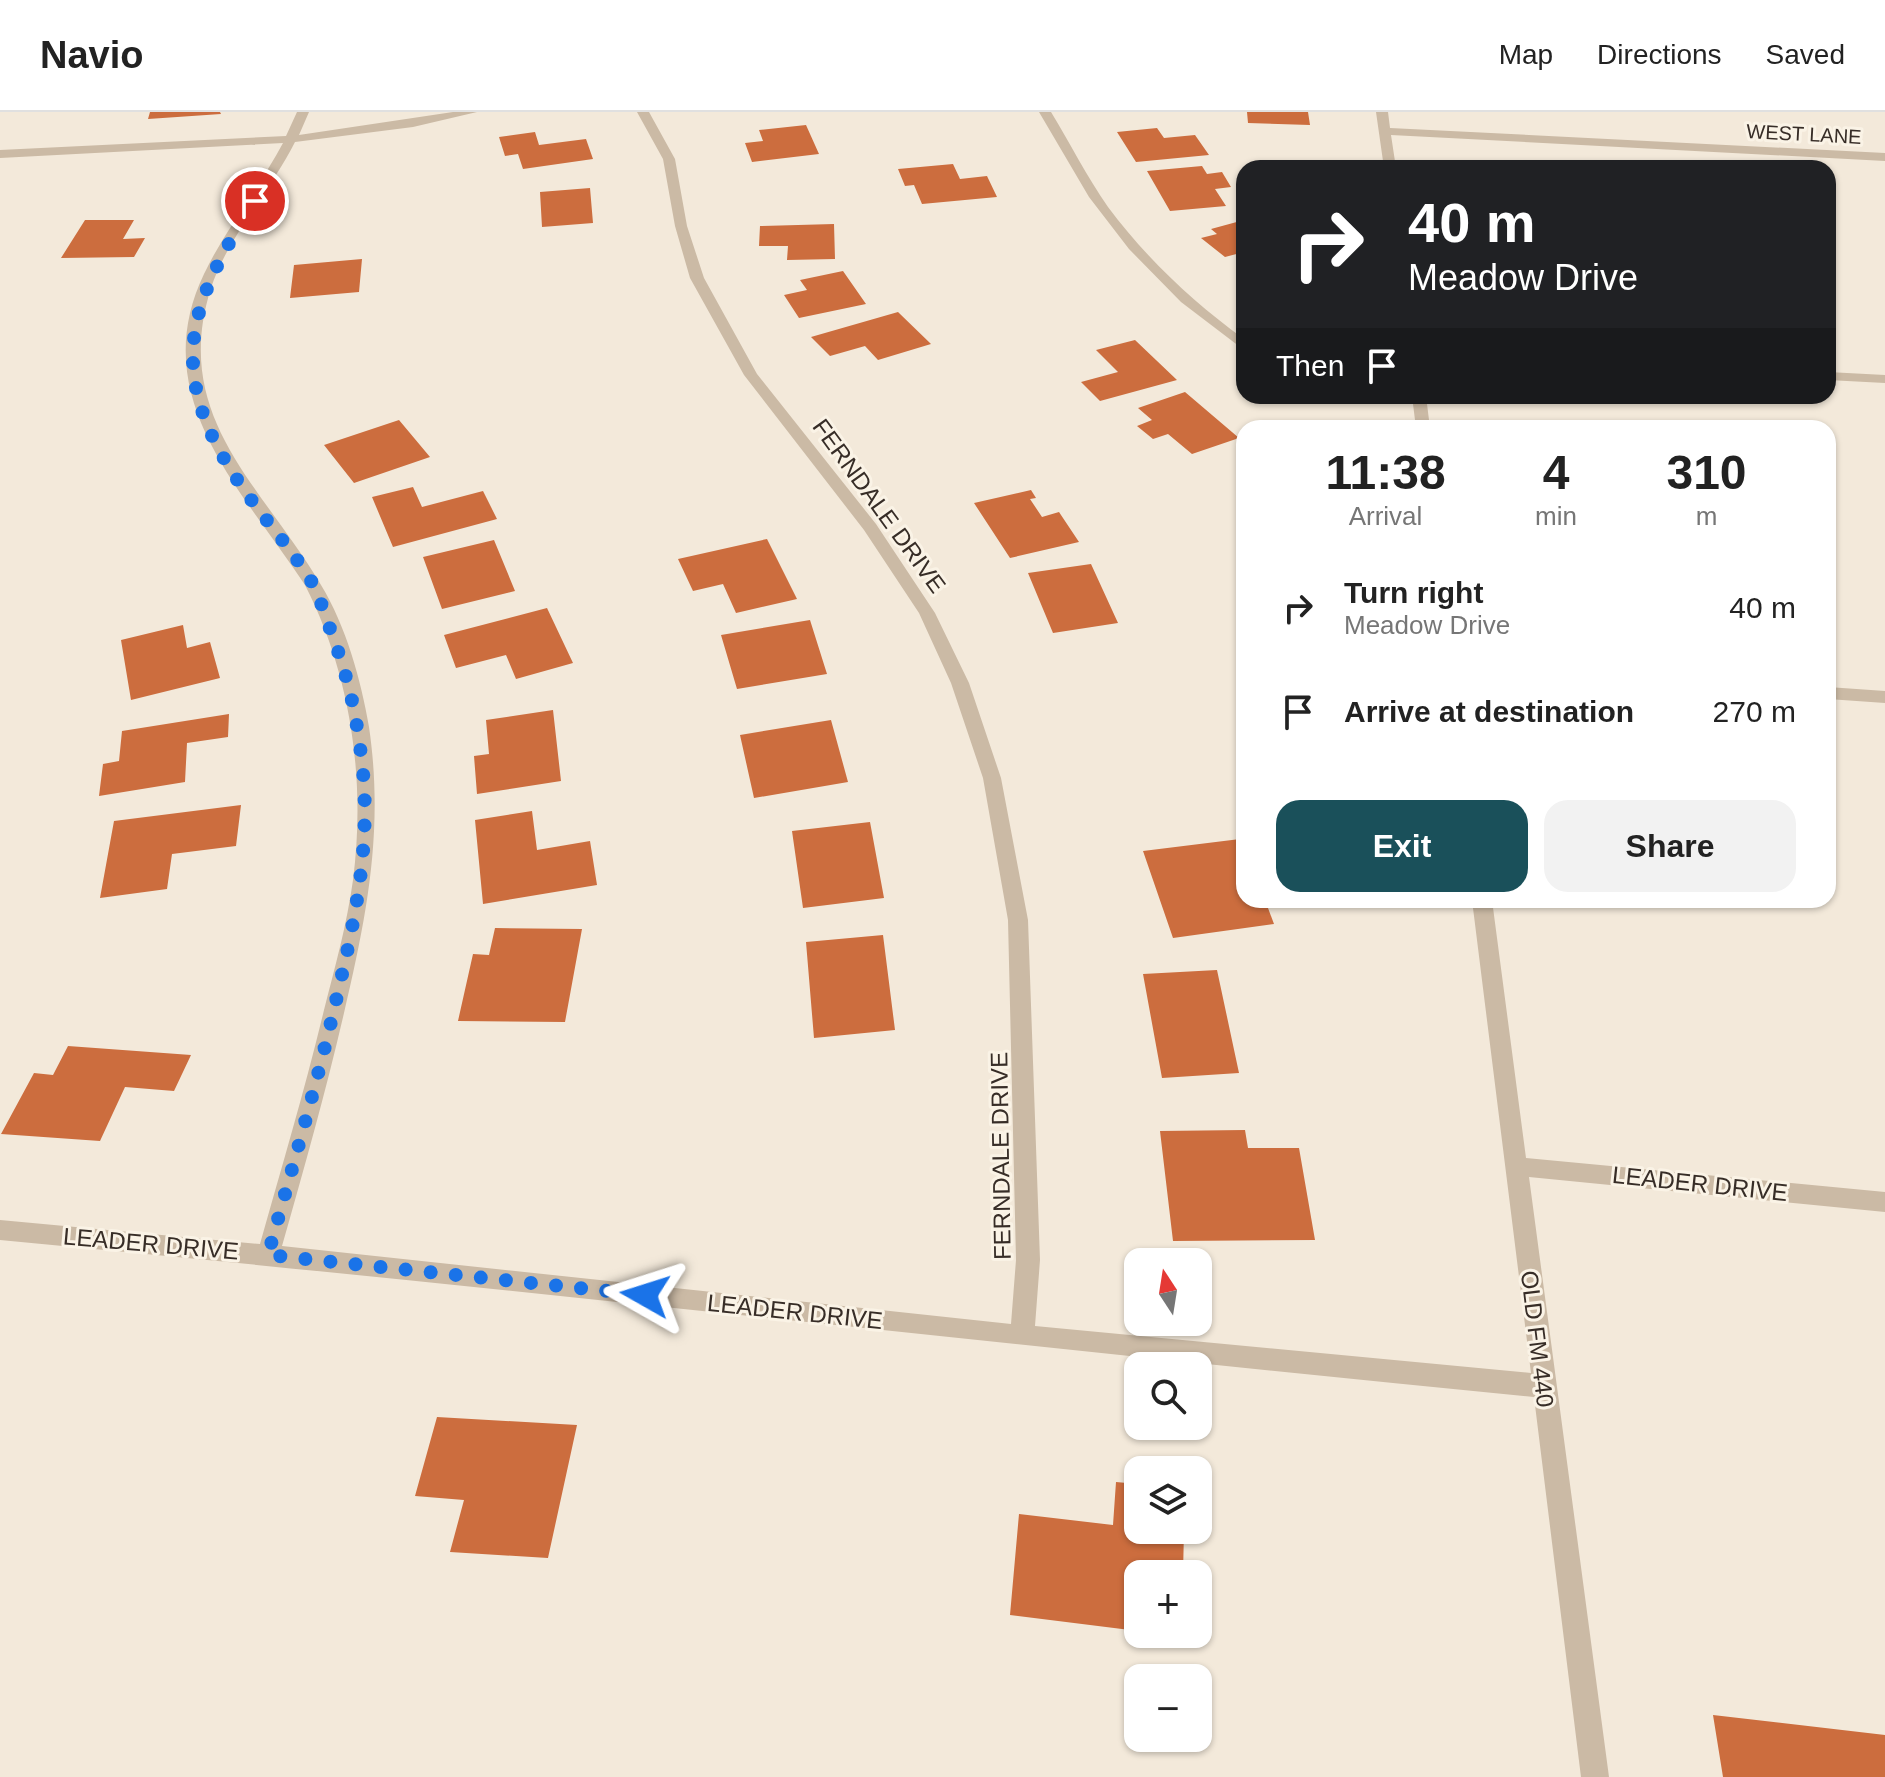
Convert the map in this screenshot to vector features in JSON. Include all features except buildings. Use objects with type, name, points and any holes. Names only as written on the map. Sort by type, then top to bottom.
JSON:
[{"type":"street","points":[[268,1255],[324,1056],[359,902],[366,830],[363,775],[355,702],[314,587],[235,477],[203,419],[193,378],[193,343],[204,289],[225,248],[292,139],[303,112]]},
{"type":"street","points":[[0,154],[292,139],[382,129],[471,112]]},
{"type":"street","name":"FERNDALE DRIVE","points":[[643,112],[669,159],[681,226],[704,292],[751,375],[870,527],[927,613],[960,683],[992,778],[1018,920],[1028,1260],[1022,1336]]},
{"type":"street","points":[[1045,112],[1102,206],[1140,254],[1203,318],[1236,341]]},
{"type":"street","points":[[1382,112],[1389,160]]},
{"type":"street","name":"WEST LANE","points":[[1385,131],[1885,157]]},
{"type":"street","points":[[1836,376],[1885,379]]},
{"type":"street","points":[[1836,694],[1885,697]]},
{"type":"street","name":"OLD FM 440","points":[[1483,908],[1595,1777]]},
{"type":"street","name":"LEADER DRIVE","points":[[1514,1166],[1885,1202]]},
{"type":"street","name":"LEADER DRIVE","points":[[0,1230],[268,1255],[1022,1336],[1543,1386]]},
{"type":"route","points":[[255,201],[204,289],[193,343],[193,378],[203,419],[235,477],[314,587],[355,702],[366,830],[359,902],[324,1056],[268,1255],[645,1295]]}]
